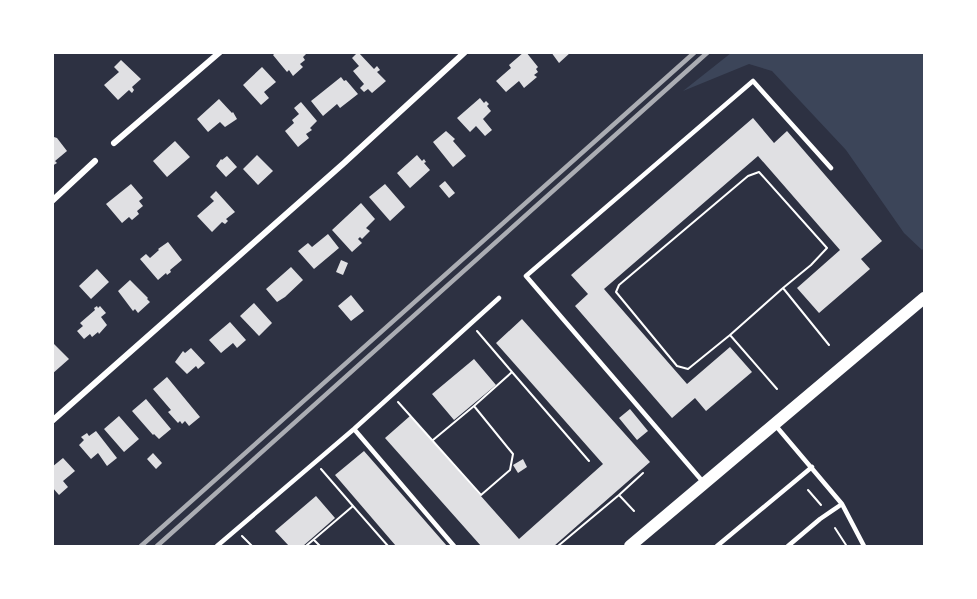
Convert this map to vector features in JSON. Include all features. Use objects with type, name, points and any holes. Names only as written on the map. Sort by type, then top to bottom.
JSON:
[{"type":"main road","points":[[630,546],[924,298]]},
{"type":"street","points":[[114,143],[220,52]]},
{"type":"street","points":[[52,421],[344,163],[465,52]]},
{"type":"street","points":[[52,201],[95,161]]},
{"type":"lane","points":[[704,483],[526,276],[753,81],[831,168]]},
{"type":"lane","points":[[217,546],[354,429],[499,298]]},
{"type":"lane","points":[[774,424],[842,504],[864,546]]},
{"type":"lane","points":[[354,429],[454,546]]},
{"type":"lane","points":[[717,546],[812,467]]},
{"type":"lane","points":[[788,546],[842,504]]},
{"type":"path","points":[[759,172],[827,248],[812,265],[783,288],[688,369],[676,366],[616,292],[620,285],[748,176],[759,172]]},
{"type":"path","points":[[783,288],[829,345]]},
{"type":"path","points":[[470,322],[590,461]]},
{"type":"path","points":[[730,335],[777,389]]},
{"type":"path","points":[[433,440],[512,372]]},
{"type":"path","points":[[391,396],[481,495],[510,470],[513,454],[474,406]]},
{"type":"path","points":[[315,462],[388,546]]},
{"type":"path","points":[[558,546],[643,473]]},
{"type":"path","points":[[808,490],[821,505]]},
{"type":"path","points":[[619,495],[634,512]]},
{"type":"path","points":[[306,546],[353,506]]},
{"type":"path","points":[[835,528],[846,545]]},
{"type":"path","points":[[236,530],[252,546]]},
{"type":"path","points":[[314,540],[320,546]]},
{"type":"shaded area","points":[[731,53],[924,53],[924,248],[922,250],[904,233],[846,150],[772,71],[749,64],[683,91]]},
{"type":"building","points":[[276,52],[308,52],[303,57],[305,60],[300,64],[303,67],[293,76],[273,55]]},
{"type":"building","points":[[358,52],[374,69],[377,66],[380,70],[377,72],[386,81],[372,93],[368,89],[364,92],[360,88],[364,84],[353,71],[359,66],[352,58]]},
{"type":"building","points":[[524,52],[538,67],[536,69],[538,72],[534,75],[537,77],[524,88],[519,81],[506,92],[496,81]]},
{"type":"building","points":[[551,52],[571,52],[559,63]]},
{"type":"building","points":[[121,60],[141,79],[132,87],[134,90],[132,93],[129,90],[118,100],[104,85],[119,72],[114,67]]},
{"type":"building","points":[[262,67],[276,82],[264,92],[269,98],[261,105],[243,85]]},
{"type":"building","points":[[341,77],[358,94],[340,108],[337,104],[323,116],[311,101]]},
{"type":"building","points":[[480,98],[484,103],[486,101],[489,104],[487,106],[491,111],[483,119],[492,130],[485,136],[476,126],[470,132],[457,118]]},
{"type":"building","points":[[219,99],[237,119],[225,127],[220,122],[208,132],[197,119]]},
{"type":"building","points":[[301,102],[317,121],[310,128],[312,130],[306,134],[309,138],[298,147],[285,131],[294,123],[292,120],[299,114],[294,108]]},
{"type":"building","points":[[753,118],[774,143],[787,131],[882,241],[861,259],[870,269],[819,313],[797,288],[840,250],[758,156],[604,289],[687,384],[730,347],[752,372],[706,411],[695,398],[672,418],[575,306],[588,294],[571,275]]},
{"type":"building","points":[[446,131],[455,139],[453,141],[466,156],[453,167],[433,142]]},
{"type":"building","points":[[54,137],[67,151],[52,166]]},
{"type":"building","points":[[175,141],[190,157],[167,177],[153,161]]},
{"type":"building","points":[[257,155],[273,171],[258,185],[243,169]]},
{"type":"building","points":[[417,155],[422,161],[424,159],[426,162],[424,163],[430,170],[410,188],[397,173]]},
{"type":"building","points":[[227,156],[237,167],[226,177],[216,166],[221,159]]},
{"type":"building","points":[[445,181],[455,193],[449,198],[439,186]]},
{"type":"building","points":[[131,184],[143,198],[139,201],[143,206],[132,220],[129,217],[122,223],[106,204]]},
{"type":"building","points":[[385,184],[405,207],[390,221],[369,197]]},
{"type":"building","points":[[216,191],[235,212],[226,219],[228,221],[225,224],[222,222],[212,232],[197,216],[214,201],[210,197]]},
{"type":"building","points":[[361,203],[375,219],[366,228],[370,231],[362,239],[360,237],[358,239],[362,243],[352,252],[332,230]]},
{"type":"building","points":[[328,234],[339,248],[314,269],[298,251],[308,243],[312,247]]},
{"type":"building","points":[[168,242],[182,260],[170,270],[171,272],[158,280],[140,259],[146,254],[150,258]]},
{"type":"building","points":[[341,260],[348,263],[343,275],[336,272]]},
{"type":"building","points":[[291,267],[303,280],[277,302],[266,289]]},
{"type":"building","points":[[97,269],[109,282],[91,299],[79,286]]},
{"type":"building","points":[[130,280],[150,302],[138,313],[135,309],[133,311],[118,291]]},
{"type":"building","points":[[351,295],[364,311],[351,321],[338,306]]},
{"type":"building","points":[[254,303],[272,323],[259,336],[240,316]]},
{"type":"building","points":[[97,306],[98,308],[100,306],[106,313],[101,317],[107,325],[99,334],[98,332],[92,337],[90,334],[84,339],[77,331],[83,326],[80,323]]},
{"type":"building","points":[[522,319],[650,462],[554,546],[481,546],[385,438],[410,416],[519,539],[603,464],[496,343]]},
{"type":"building","points":[[230,322],[246,340],[237,348],[233,343],[221,353],[209,340]]},
{"type":"building","points":[[52,342],[69,359],[52,374]]},
{"type":"building","points":[[191,348],[205,363],[198,369],[196,366],[187,374],[175,362],[183,351],[185,353]]},
{"type":"building","points":[[474,359],[496,385],[454,420],[432,394]]},
{"type":"building","points":[[167,377],[200,417],[189,426],[185,421],[182,424],[180,421],[178,423],[168,412],[171,410],[153,389]]},
{"type":"building","points":[[146,399],[171,429],[159,439],[132,411]]},
{"type":"building","points":[[630,409],[648,431],[637,440],[619,418]]},
{"type":"building","points":[[119,416],[139,439],[124,452],[104,429]]},
{"type":"building","points":[[96,431],[117,458],[107,466],[98,453],[91,459],[79,445],[84,440],[81,437],[87,433],[89,436]]},
{"type":"building","points":[[364,451],[447,546],[396,546],[335,475]]},
{"type":"building","points":[[153,453],[162,463],[156,469],[147,459]]},
{"type":"building","points":[[63,458],[75,471],[63,481],[68,487],[59,495],[52,487],[52,467]]},
{"type":"building","points":[[523,459],[527,467],[518,473],[513,465]]},
{"type":"building","points":[[316,496],[335,518],[303,546],[289,546],[275,531]]},
{"type":"railway","points":[[141,546],[695,52]]},
{"type":"railway","points":[[157,546],[708,52]]}]
